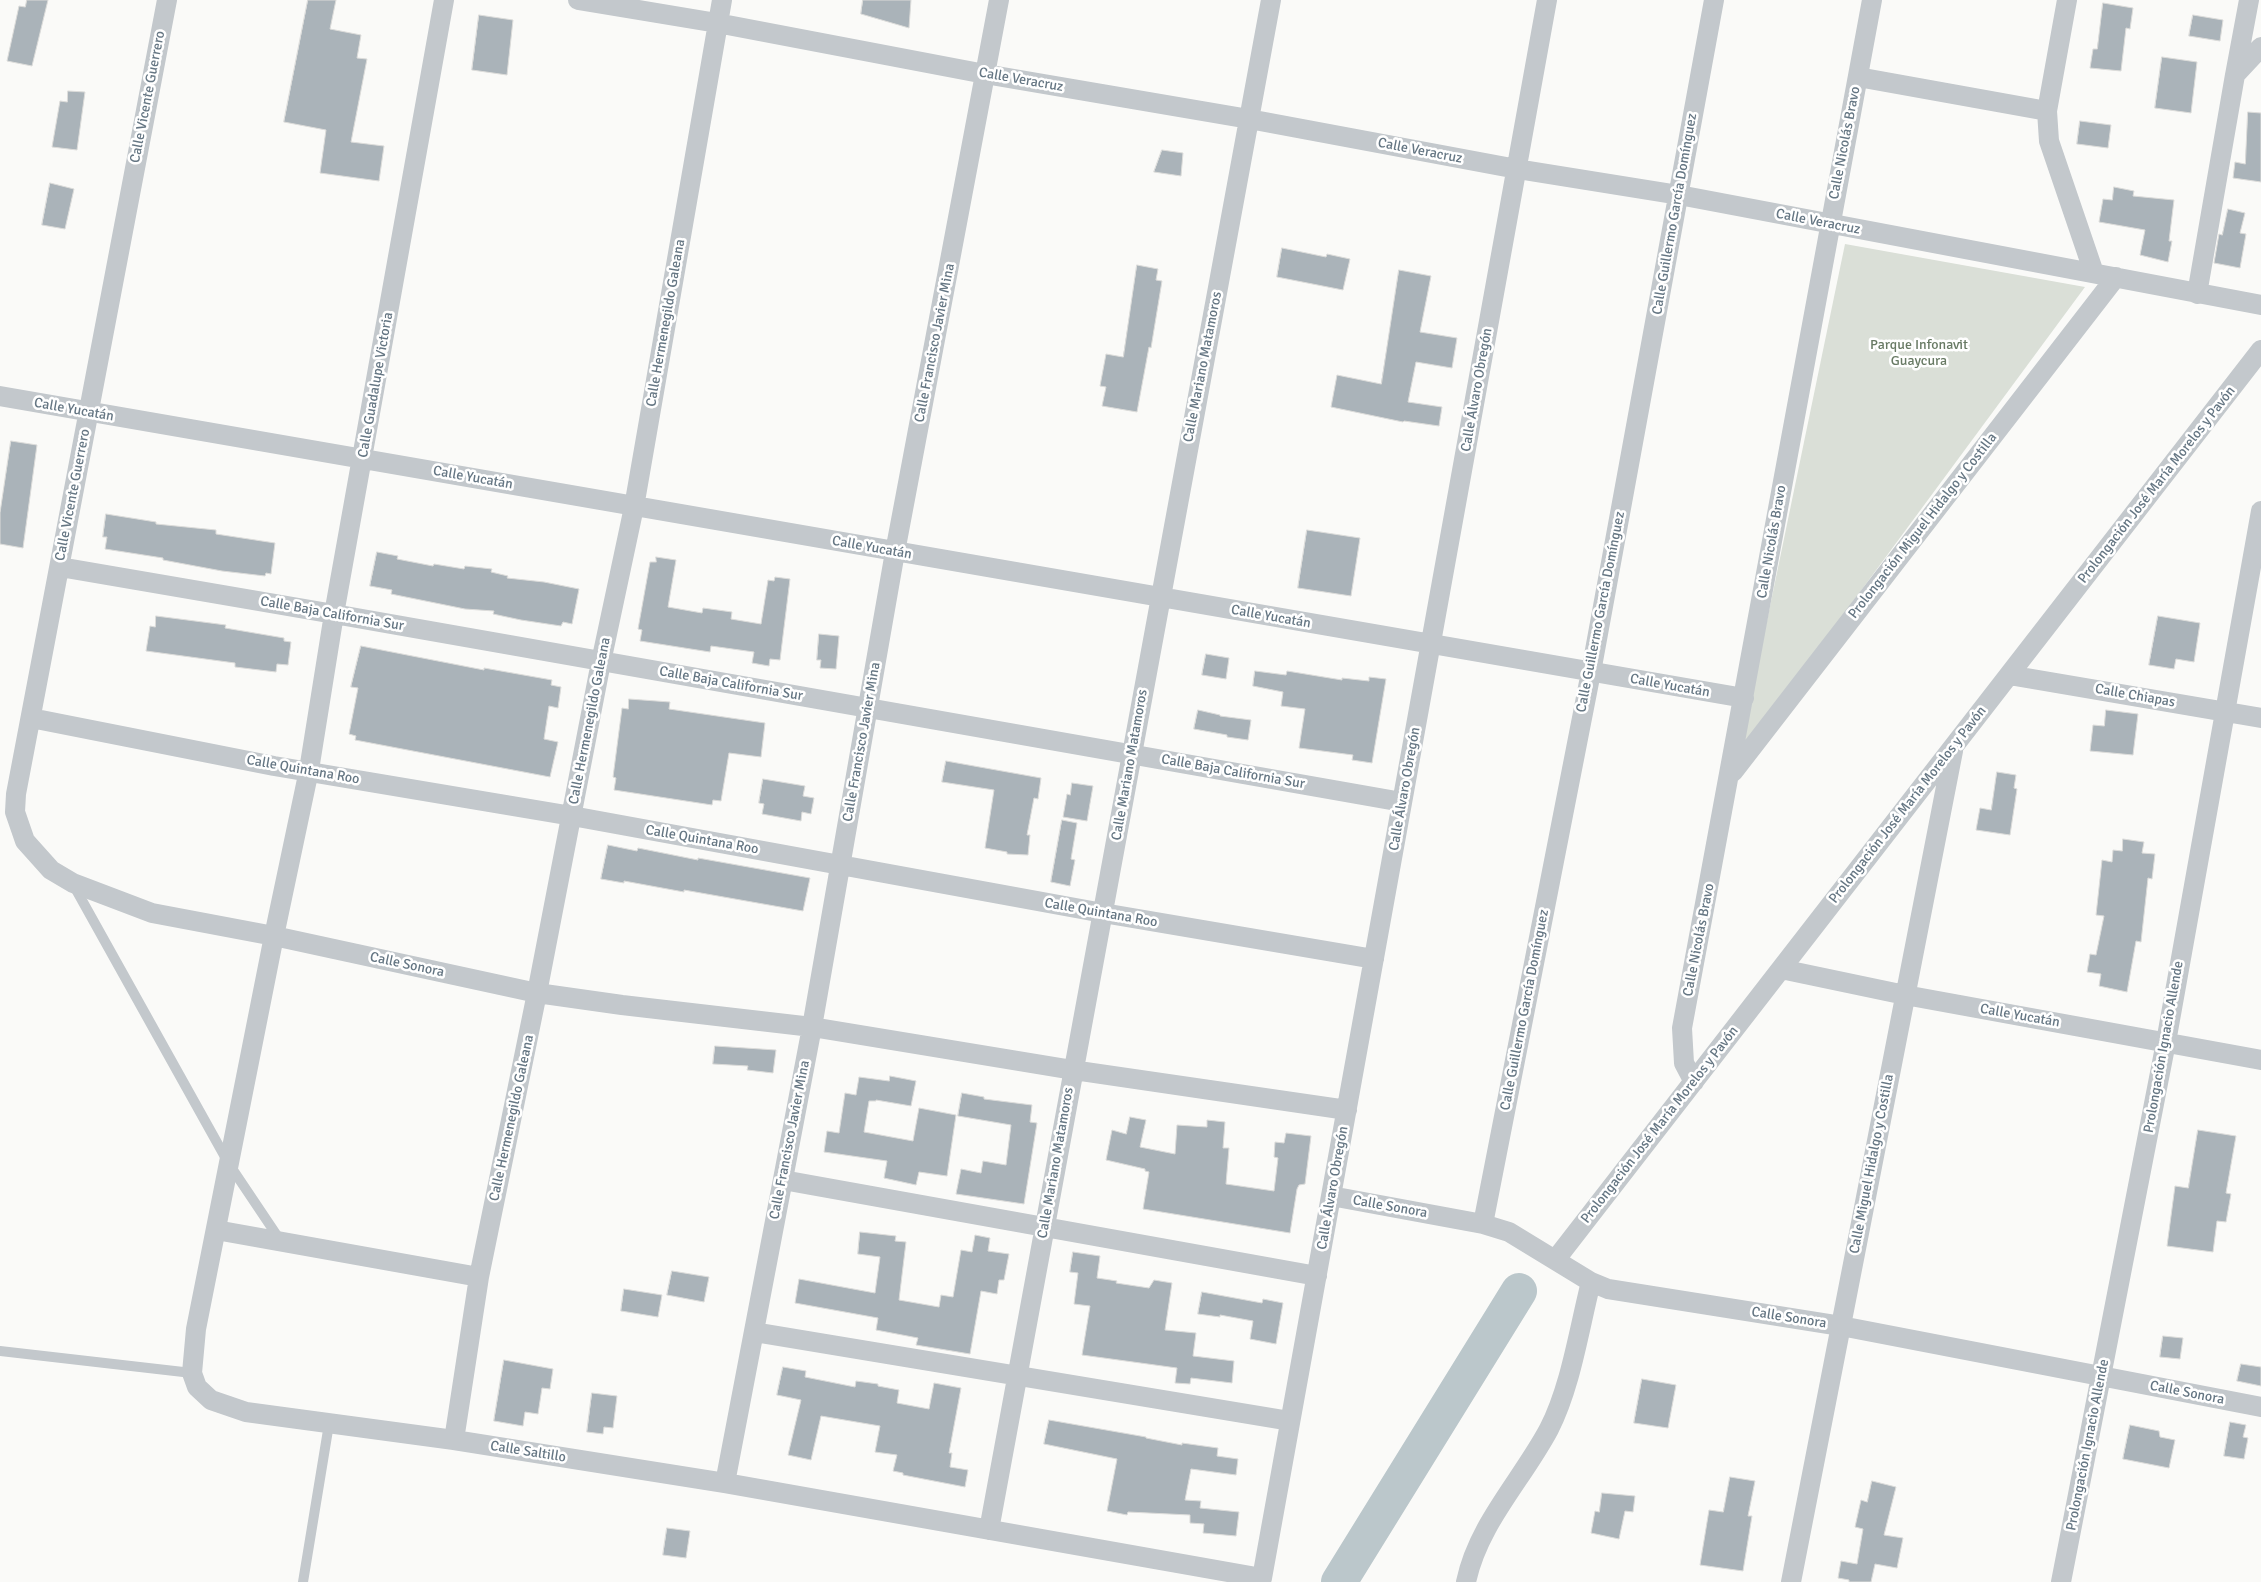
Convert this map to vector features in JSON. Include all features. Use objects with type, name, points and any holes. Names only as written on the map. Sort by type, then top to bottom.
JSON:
[{"type":"street","name":"Calle Vicente Guerrero","points":[[25,842],[15,812],[16,794],[167,0]]},
{"type":"street","name":"Calle Guadalupe Victoria","points":[[192,1373],[196,1329],[309,770],[334,614],[444,0]]},
{"type":"street","name":"Calle Veracruz","points":[[578,0],[717,23],[985,74],[1678,195],[2261,306]]},
{"type":"street","name":"Calle Hermenegildo Galeana","points":[[454,1440],[479,1277],[537,993],[601,662],[634,507],[722,0]]},
{"type":"street","name":"Calle Francisco Javier Mina","points":[[725,1483],[812,1027],[839,865],[999,0]]},
{"type":"street","name":"Calle Mariano Matamoros","points":[[989,1530],[1271,0]]},
{"type":"street","name":"Calle Álvaro Obregón","points":[[1264,1580],[1290,1422],[1547,0]]},
{"type":"street","name":"Calle Guillermo García Domínguez","points":[[1483,1224],[1591,672],[1714,0]]},
{"type":"street","name":"Calle Nicolás Bravo","points":[[1694,1082],[1684,1063],[1682,1028],[1872,0]]},
{"type":"street","points":[[2067,0],[2047,110],[2048,141],[2094,273]]},
{"type":"street","points":[[2197,294],[2248,0]]},
{"type":"street","points":[[2235,75],[2261,48]]},
{"type":"street","points":[[1858,77],[2047,110]]},
{"type":"street","name":"Prolongación Miguel Hidalgo y Costilla","points":[[1730,775],[2116,277]]},
{"type":"street","name":"Prolongación José María Morelos y Pavón","points":[[1556,1259],[2261,350]]},
{"type":"street","name":"Calle Yucatán","points":[[0,396],[89,413],[363,458],[634,507],[1744,698]]},
{"type":"street","name":"Prolongación Ignacio Allende","points":[[2061,1582],[2166,1042],[2261,511]]},
{"type":"street","name":"Calle Baja California Sur","points":[[60,567],[1402,802]]},
{"type":"street","name":"Calle Chiapas","points":[[2009,675],[2261,718]]},
{"type":"street","name":"Calle Quintana Roo","points":[[31,718],[274,766],[309,770],[572,816],[1103,914],[1374,959]]},
{"type":"street","name":"Calle Miguel Hidalgo y Costilla","points":[[1791,1582],[1954,747]]},
{"type":"street","name":"Calle Sonora","points":[[25,842],[51,870],[73,884],[152,913],[274,936],[537,993],[812,1027],[1073,1070],[1346,1110]]},
{"type":"street","name":"Calle Yucatán","points":[[1780,969],[1905,995],[2261,1060]]},
{"type":"street","points":[[783,1180],[1317,1276]]},
{"type":"street","name":"Calle Sonora","points":[[1331,1196],[1483,1224],[1509,1232],[1591,1282],[1608,1289],[1840,1326],[2261,1407]]},
{"type":"street","points":[[216,1230],[479,1277]]},
{"type":"street","points":[[1466,1582],[1470,1564],[1485,1530],[1549,1428],[1566,1385],[1591,1282]]},
{"type":"street","points":[[754,1332],[1290,1422]]},
{"type":"street","name":"Calle Saltillo","points":[[192,1373],[197,1386],[211,1400],[246,1412],[454,1440],[725,1483],[1264,1580]]},
{"type":"lane","points":[[73,884],[229,1164],[280,1241]]},
{"type":"lane","points":[[0,1351],[192,1373]]},
{"type":"lane","points":[[303,1582],[330,1424]]},
{"type":"green space","name":"Parque Infonavit Guaycura","points":[[1845,244],[2085,287],[1739,756]]},
{"type":"building","points":[[27,0],[48,0],[32,66],[7,61],[19,6],[25,7]]},
{"type":"building","points":[[308,0],[336,0],[330,29],[361,35],[357,58],[367,59],[351,142],[384,146],[379,181],[320,173],[326,130],[284,122]]},
{"type":"building","points":[[863,0],[911,0],[909,28],[861,14]]},
{"type":"building","points":[[2103,3],[2133,8],[2130,29],[2126,28],[2121,71],[2090,68],[2093,49],[2097,49]]},
{"type":"building","points":[[479,15],[513,20],[507,75],[472,70]]},
{"type":"building","points":[[2193,15],[2223,20],[2220,41],[2189,36]]},
{"type":"building","points":[[2162,57],[2197,62],[2191,113],[2155,108]]},
{"type":"building","points":[[68,91],[85,92],[77,150],[52,147],[60,101],[67,102]]},
{"type":"building","points":[[2248,112],[2261,113],[2261,182],[2233,178],[2235,162],[2245,164]]},
{"type":"building","points":[[2080,121],[2111,125],[2108,148],[2077,144]]},
{"type":"building","points":[[1162,150],[1183,153],[1181,176],[1154,172]]},
{"type":"building","points":[[50,183],[74,189],[65,229],[42,225]]},
{"type":"building","points":[[2114,187],[2134,191],[2133,196],[2174,200],[2169,241],[2172,241],[2168,262],[2140,255],[2145,230],[2099,222],[2103,199],[2112,200]]},
{"type":"building","points":[[2228,209],[2245,213],[2240,233],[2246,234],[2240,268],[2214,263],[2219,234],[2222,235]]},
{"type":"building","points":[[1282,248],[1326,257],[1327,254],[1350,259],[1343,290],[1277,277]]},
{"type":"building","points":[[1137,265],[1158,269],[1156,280],[1162,281],[1151,348],[1149,347],[1137,412],[1102,406],[1106,387],[1100,386],[1106,354],[1123,357]]},
{"type":"building","points":[[1399,270],[1431,276],[1420,332],[1457,338],[1452,368],[1416,362],[1408,402],[1442,407],[1439,426],[1403,422],[1331,407],[1337,375],[1381,384]]},
{"type":"building","points":[[11,441],[37,445],[23,548],[0,544],[0,513]]},
{"type":"building","points":[[106,514],[156,522],[156,524],[216,530],[216,534],[275,543],[271,574],[266,573],[265,576],[222,571],[163,560],[163,558],[105,549],[107,537],[103,537]]},
{"type":"building","points":[[1307,530],[1360,538],[1351,596],[1298,588]]},
{"type":"building","points":[[377,552],[398,556],[397,559],[433,566],[434,564],[464,569],[465,566],[492,569],[491,572],[508,576],[507,578],[544,582],[579,589],[572,624],[563,622],[561,626],[521,620],[493,614],[494,611],[465,609],[391,594],[392,590],[370,586]]},
{"type":"building","points":[[656,557],[676,560],[668,607],[702,613],[703,608],[732,612],[731,619],[761,624],[768,580],[774,581],[775,577],[790,579],[780,660],[770,659],[769,666],[752,663],[754,652],[711,646],[710,652],[640,641],[642,630],[638,629],[650,562],[656,562]]},
{"type":"building","points":[[156,616],[226,625],[225,628],[284,638],[284,641],[291,642],[288,665],[277,664],[276,672],[235,667],[235,663],[146,651],[150,626],[155,627]]},
{"type":"building","points":[[2158,616],[2200,623],[2194,662],[2176,659],[2174,669],[2149,665]]},
{"type":"building","points":[[819,634],[839,636],[836,669],[820,668],[821,660],[817,660]]},
{"type":"building","points":[[361,646],[484,670],[484,668],[552,680],[551,685],[561,687],[558,708],[549,706],[544,739],[558,742],[550,777],[355,740],[356,736],[349,734],[358,688],[351,687]]},
{"type":"building","points":[[1206,654],[1229,658],[1226,679],[1202,675]]},
{"type":"building","points":[[1255,671],[1286,675],[1287,671],[1342,680],[1342,678],[1369,681],[1369,677],[1386,679],[1372,763],[1352,760],[1353,755],[1299,748],[1305,709],[1281,706],[1283,692],[1253,686]]},
{"type":"building","points":[[629,699],[670,702],[669,709],[765,723],[761,757],[729,753],[721,801],[713,800],[712,805],[614,790],[616,778],[613,777],[622,708],[628,709]]},
{"type":"building","points":[[1198,710],[1220,716],[1251,720],[1248,740],[1194,729]]},
{"type":"building","points":[[2106,710],[2138,714],[2133,755],[2090,751],[2093,725],[2104,726]]},
{"type":"building","points":[[946,761],[1041,778],[1038,799],[1034,798],[1027,835],[1030,835],[1028,855],[1007,854],[1007,852],[985,848],[994,790],[942,782]]},
{"type":"building","points":[[1997,772],[2016,775],[2014,788],[2017,789],[2010,835],[1976,830],[1980,808],[1991,810]]},
{"type":"building","points":[[763,779],[805,786],[803,796],[814,798],[811,814],[802,812],[801,821],[762,814],[764,804],[759,803]]},
{"type":"building","points":[[1072,783],[1093,786],[1087,821],[1063,817],[1067,794],[1070,795]]},
{"type":"building","points":[[1062,820],[1077,823],[1071,859],[1075,860],[1070,886],[1051,882]]},
{"type":"building","points":[[2123,839],[2144,842],[2142,853],[2155,854],[2152,879],[2148,878],[2141,942],[2136,941],[2127,992],[2099,986],[2101,974],[2087,972],[2090,954],[2096,955],[2104,916],[2096,915],[2102,860],[2112,862],[2113,850],[2122,851]]},
{"type":"building","points":[[608,845],[637,851],[638,848],[698,860],[698,858],[810,878],[803,911],[684,890],[684,892],[624,881],[624,883],[601,879]]},
{"type":"building","points":[[715,1046],[776,1050],[773,1073],[747,1070],[748,1066],[713,1064]]},
{"type":"building","points":[[890,1076],[916,1081],[911,1106],[876,1100],[869,1101],[864,1132],[913,1141],[919,1108],[956,1115],[947,1176],[919,1172],[916,1185],[884,1178],[887,1161],[824,1152],[827,1131],[839,1133],[845,1093],[856,1095],[859,1077],[889,1081]]},
{"type":"building","points":[[962,1093],[984,1097],[984,1099],[1032,1105],[1030,1122],[1037,1123],[1024,1204],[956,1194],[961,1169],[981,1173],[983,1161],[1006,1165],[1011,1125],[958,1116]]},
{"type":"building","points":[[1130,1117],[1146,1120],[1140,1147],[1175,1154],[1177,1125],[1207,1127],[1207,1120],[1225,1122],[1223,1148],[1229,1148],[1226,1184],[1274,1191],[1278,1158],[1274,1157],[1275,1142],[1284,1143],[1286,1133],[1311,1136],[1305,1184],[1299,1185],[1297,1189],[1290,1233],[1143,1209],[1149,1172],[1145,1171],[1145,1169],[1106,1160],[1112,1130],[1126,1134]]},
{"type":"building","points":[[2198,1130],[2236,1136],[2226,1193],[2231,1194],[2226,1222],[2217,1221],[2213,1252],[2167,1246],[2175,1186],[2188,1188]]},
{"type":"building","points":[[860,1232],[896,1236],[895,1241],[906,1242],[899,1300],[939,1307],[941,1295],[953,1297],[961,1250],[972,1252],[975,1235],[990,1238],[988,1251],[1009,1254],[1004,1280],[999,1280],[997,1294],[981,1291],[970,1354],[916,1345],[918,1338],[876,1330],[878,1318],[795,1303],[799,1279],[875,1293],[880,1257],[858,1254]]},
{"type":"building","points":[[1073,1252],[1100,1256],[1097,1278],[1149,1288],[1154,1280],[1172,1283],[1165,1330],[1196,1333],[1193,1356],[1234,1361],[1232,1383],[1191,1378],[1190,1384],[1175,1383],[1177,1368],[1082,1355],[1090,1306],[1074,1304],[1078,1273],[1070,1272]]},
{"type":"building","points":[[672,1271],[709,1277],[704,1302],[667,1295]]},
{"type":"building","points":[[624,1289],[662,1295],[658,1317],[621,1311]]},
{"type":"building","points":[[1202,1292],[1262,1303],[1263,1299],[1283,1303],[1276,1344],[1250,1339],[1253,1321],[1220,1315],[1220,1317],[1198,1314]]},
{"type":"building","points":[[2163,1336],[2183,1338],[2180,1359],[2160,1357]]},
{"type":"building","points":[[504,1360],[553,1369],[550,1389],[542,1388],[538,1414],[525,1412],[523,1426],[494,1421]]},
{"type":"building","points":[[2241,1364],[2261,1367],[2261,1386],[2237,1381]]},
{"type":"building","points":[[783,1367],[806,1371],[805,1377],[855,1387],[856,1381],[878,1384],[878,1386],[899,1390],[897,1403],[929,1409],[934,1383],[961,1388],[949,1453],[952,1453],[950,1467],[968,1470],[965,1487],[903,1475],[903,1473],[893,1471],[897,1455],[875,1452],[880,1426],[821,1416],[811,1460],[788,1455],[801,1400],[777,1395]]},
{"type":"building","points":[[1642,1379],[1676,1385],[1668,1428],[1634,1423]]},
{"type":"building","points":[[592,1393],[617,1396],[613,1428],[604,1427],[603,1434],[587,1432]]},
{"type":"building","points":[[1049,1420],[1182,1445],[1182,1443],[1218,1448],[1217,1456],[1238,1459],[1236,1475],[1191,1469],[1185,1500],[1201,1501],[1200,1508],[1239,1512],[1236,1536],[1203,1533],[1204,1524],[1190,1523],[1190,1515],[1128,1512],[1127,1515],[1107,1511],[1117,1459],[1044,1444]]},
{"type":"building","points":[[2230,1422],[2246,1425],[2243,1437],[2248,1438],[2244,1459],[2224,1456]]},
{"type":"building","points":[[2130,1425],[2159,1431],[2160,1437],[2175,1440],[2169,1468],[2123,1459]]},
{"type":"building","points":[[1730,1477],[1755,1481],[1748,1516],[1752,1516],[1743,1571],[1700,1565],[1709,1510],[1723,1512]]},
{"type":"building","points":[[1872,1481],[1896,1487],[1884,1535],[1903,1538],[1897,1568],[1875,1564],[1871,1582],[1849,1582],[1849,1580],[1838,1578],[1841,1561],[1857,1564],[1863,1529],[1855,1527],[1861,1500],[1867,1502]]},
{"type":"building","points":[[1602,1493],[1635,1496],[1633,1512],[1625,1511],[1619,1539],[1591,1533],[1595,1511],[1599,1512]]},
{"type":"building","points":[[667,1528],[690,1531],[686,1558],[663,1555]]},
{"type":"waterway","points":[[1339,1582],[1519,1291]]}]
